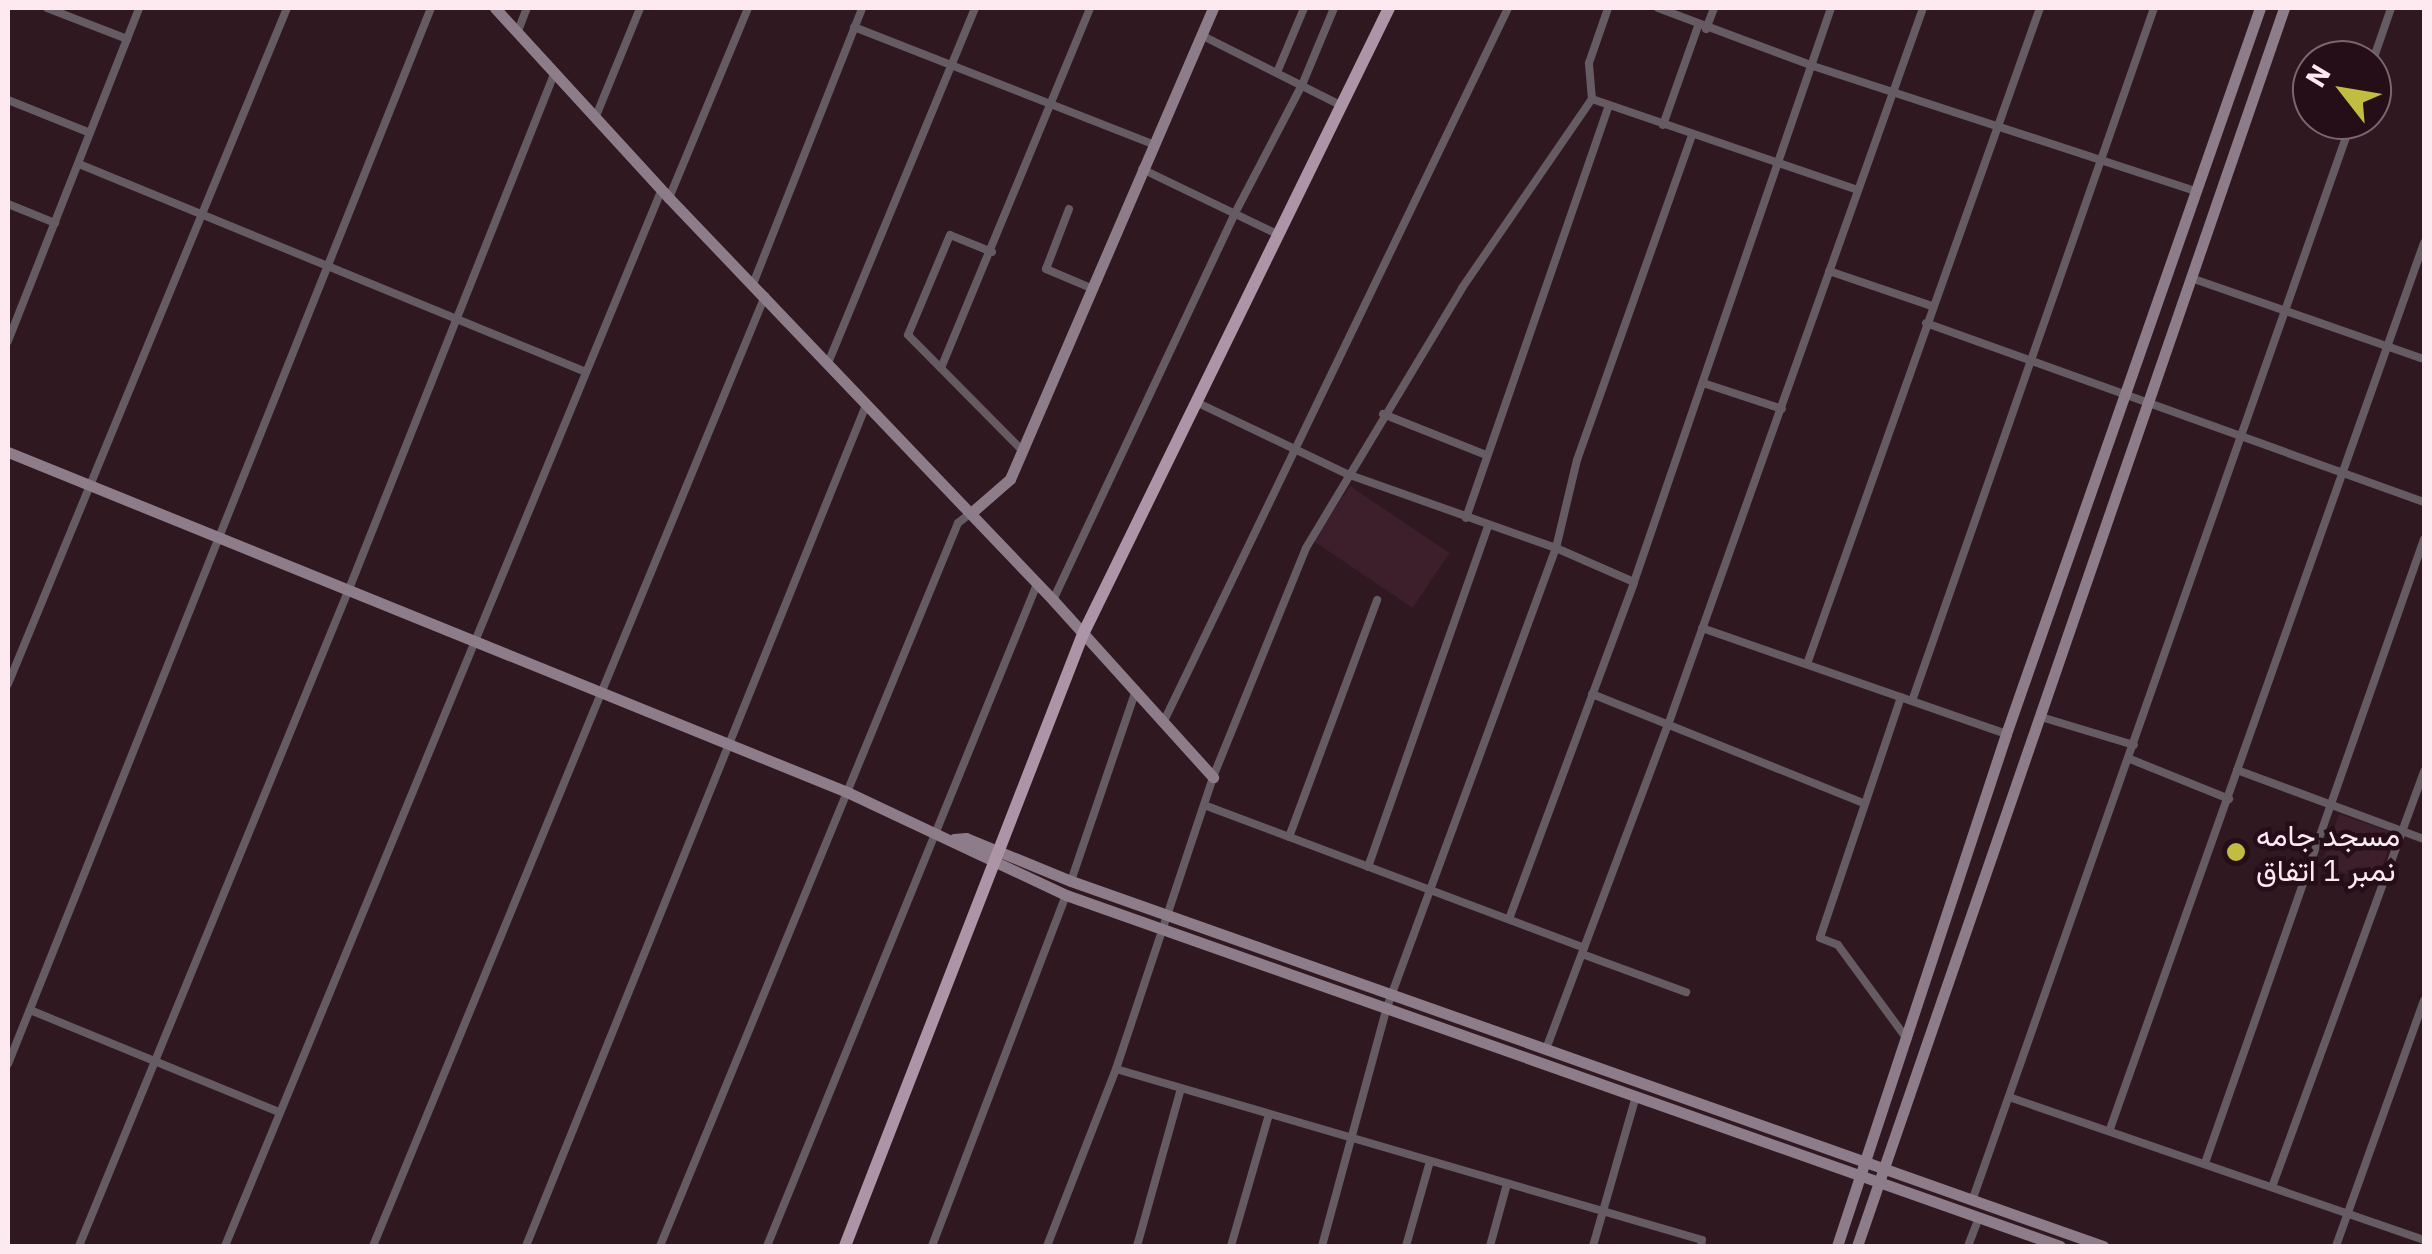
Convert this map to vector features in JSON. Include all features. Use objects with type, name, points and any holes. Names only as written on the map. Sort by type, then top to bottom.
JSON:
[{"type":"main road","points":[[495,8],[666,194],[1054,600],[1214,778]]},
{"type":"main road","points":[[971,513],[1010,480],[1213,8]]},
{"type":"main road","points":[[844,1246],[999,858],[1083,634],[1388,8]]},
{"type":"main road","points":[[1836,1246],[2006,734],[2128,396],[2260,8]]},
{"type":"main road","points":[[1857,1246],[2284,8]]},
{"type":"main road","points":[[8,452],[848,792],[954,839],[962,848],[1071,881],[2103,1246]]},
{"type":"main road","points":[[999,858],[1066,895],[2060,1246]]},
{"type":"street","points":[[47,8],[126,39]]},
{"type":"street","points":[[8,341],[139,8]]},
{"type":"street","points":[[8,684],[287,8]]},
{"type":"street","points":[[8,1064],[222,538],[431,8]]},
{"type":"street","points":[[518,31],[527,8]]},
{"type":"street","points":[[596,116],[640,8]]},
{"type":"street","points":[[225,1246],[586,372],[748,8]]},
{"type":"street","points":[[753,284],[862,8]]},
{"type":"street","points":[[828,362],[975,8]]},
{"type":"street","points":[[941,368],[1090,8]]},
{"type":"street","points":[[1278,70],[1304,8]]},
{"type":"street","points":[[1054,600],[1234,214],[1302,85],[1334,8]]},
{"type":"street","points":[[1164,721],[1508,8]]},
{"type":"street","points":[[1047,1246],[1116,1069],[1214,778],[1306,548],[1382,414],[1592,99],[1589,63],[1608,8]]},
{"type":"street","points":[[1658,8],[1813,66],[2196,191]]},
{"type":"street","points":[[1663,124],[1702,27],[1714,8]]},
{"type":"street","points":[[1509,919],[1634,582],[1831,8]]},
{"type":"street","points":[[1546,1049],[1668,725],[1923,8]]},
{"type":"street","points":[[1806,664],[2040,8]]},
{"type":"street","points":[[1912,701],[2154,8]]},
{"type":"street","points":[[2380,40],[2392,8]]},
{"type":"street","points":[[854,27],[1153,144]]},
{"type":"street","points":[[1202,35],[1278,70],[1340,105]]},
{"type":"street","points":[[78,1246],[349,590],[554,72]]},
{"type":"street","points":[[1592,99],[1858,190]]},
{"type":"street","points":[[8,100],[90,133]]},
{"type":"street","points":[[1466,518],[1609,105]]},
{"type":"street","points":[[1322,1246],[1387,1007],[1556,548],[1577,460],[1692,135]]},
{"type":"street","points":[[1968,1246],[1973,1215],[2008,1096],[2130,759],[2345,140]]},
{"type":"street","points":[[78,164],[586,372]]},
{"type":"street","points":[[1142,169],[1275,234]]},
{"type":"street","points":[[8,204],[55,223]]},
{"type":"street","points":[[1069,209],[1046,269],[1091,288]]},
{"type":"street","points":[[992,252],[950,234],[908,335],[1022,450]]},
{"type":"street","points":[[2110,1129],[2424,242]]},
{"type":"street","points":[[1829,271],[1932,306]]},
{"type":"street","points":[[2191,278],[2424,359]]},
{"type":"street","points":[[373,1246],[764,296]]},
{"type":"street","points":[[8,311],[18,315]]},
{"type":"street","points":[[1926,323],[2424,502]]},
{"type":"street","points":[[1703,383],[1782,409]]},
{"type":"street","points":[[1196,402],[1346,474],[1556,548],[1634,582]]},
{"type":"street","points":[[526,1246],[866,403]]},
{"type":"street","points":[[1382,414],[1486,455]]},
{"type":"street","points":[[660,1246],[958,523],[971,513]]},
{"type":"street","points":[[1368,867],[1488,527]]},
{"type":"street","points":[[2205,1162],[2424,539]]},
{"type":"street","points":[[767,1246],[1038,583]]},
{"type":"street","points":[[1288,837],[1377,600]]},
{"type":"street","points":[[1702,628],[2006,734]]},
{"type":"street","points":[[1071,881],[1136,690]]},
{"type":"street","points":[[1592,694],[1865,804]]},
{"type":"street","points":[[1901,697],[1820,938],[1838,945],[1907,1038]]},
{"type":"street","points":[[2042,717],[2134,745]]},
{"type":"street","points":[[2130,759],[2229,799]]},
{"type":"street","points":[[2237,770],[2424,840]]},
{"type":"street","points":[[2272,1187],[2424,772]]},
{"type":"street","points":[[1204,805],[1509,919],[1686,992]]},
{"type":"street","points":[[932,1246],[1066,895]]},
{"type":"street","points":[[2336,1246],[2424,1000]]},
{"type":"street","points":[[30,1010],[279,1112]]},
{"type":"street","points":[[1116,1069],[1702,1240],[1701,1246]]},
{"type":"street","points":[[1136,1246],[1181,1088]]},
{"type":"street","points":[[1593,1246],[1636,1096]]},
{"type":"street","points":[[2008,1096],[2424,1240]]},
{"type":"street","points":[[1232,1246],[1269,1114]]},
{"type":"street","points":[[1406,1246],[1430,1161]]},
{"type":"street","points":[[1490,1246],[1508,1184]]},
{"type":"shaded area","points":[[1350,486],[1449,553],[1413,608],[1313,541]]},
{"type":"shaded area","points":[[2339,814],[2394,833],[2376,884],[2321,865]]},
{"type":"place","name":"مسجد جامه نمبر 1 اتفاق","points":[[2236,852]]}]
